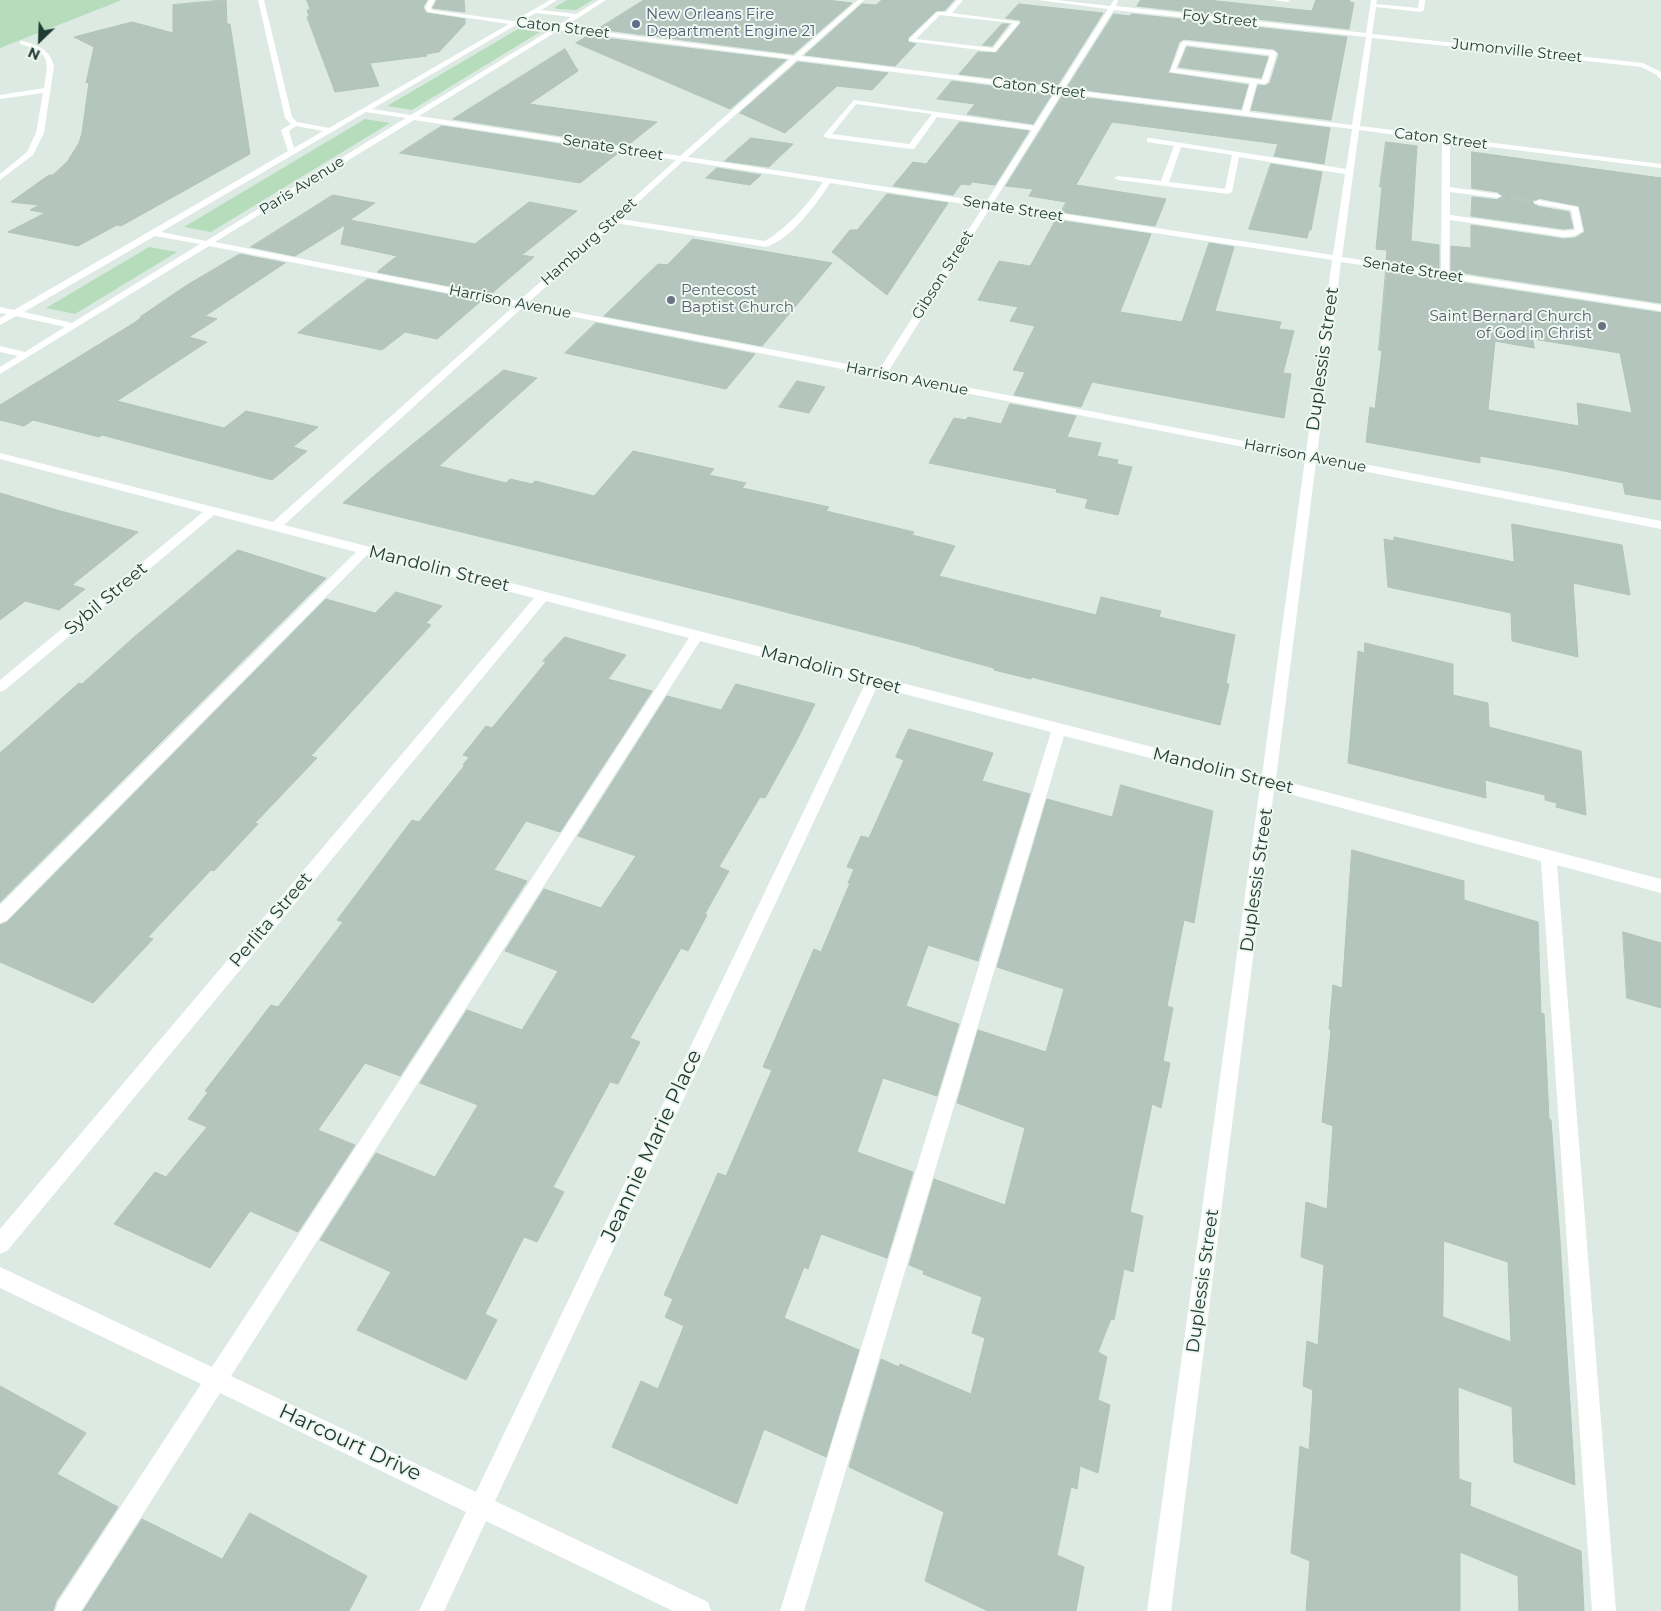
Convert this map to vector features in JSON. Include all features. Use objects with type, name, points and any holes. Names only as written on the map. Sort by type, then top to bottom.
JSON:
[{"type":"street","points":[[261,0],[289,118],[295,124],[329,130]]},
{"type":"street","name":"Caton Street","points":[[432,0],[428,8],[430,11],[515,23],[1661,166]]},
{"type":"street","name":"Paris Avenue","points":[[0,322],[554,0]]},
{"type":"street","name":"Paris Avenue","points":[[0,371],[603,0]]},
{"type":"street","name":"Hamburg Street","points":[[275,527],[613,220],[861,0]]},
{"type":"street","points":[[948,14],[960,0]]},
{"type":"street","name":"Foy Street","points":[[1041,0],[1115,4],[1369,36]]},
{"type":"street","points":[[1277,0],[1287,0]]},
{"type":"street","points":[[1374,3],[1421,10],[1422,0]]},
{"type":"street","name":"Duplessis Street","points":[[1159,1611],[1269,783],[1310,458],[1374,3]]},
{"type":"street","name":"Gibson Street","points":[[882,374],[986,205],[1115,4]]},
{"type":"street","points":[[535,11],[577,16]]},
{"type":"street","points":[[939,13],[948,14],[1007,21],[1017,22],[996,50],[911,40],[939,13]]},
{"type":"street","name":"Jumonville Street","points":[[1369,36],[1643,65],[1660,74],[1661,78]]},
{"type":"street","points":[[0,178],[30,153],[40,133],[51,66],[50,58],[39,48],[22,43]]},
{"type":"street","points":[[1184,43],[1274,53],[1265,82],[1254,81],[1236,79],[1172,71],[1184,43]]},
{"type":"street","points":[[1245,114],[1254,81]]},
{"type":"street","points":[[0,97],[46,90]]},
{"type":"street","points":[[854,102],[937,113],[935,115],[910,147],[827,136],[854,102]]},
{"type":"street","name":"Senate Street","points":[[365,110],[1661,308]]},
{"type":"street","points":[[935,115],[1036,128]]},
{"type":"street","points":[[292,152],[285,130],[295,124]]},
{"type":"street","points":[[1446,139],[1446,275]]},
{"type":"street","points":[[1150,140],[1349,172]]},
{"type":"street","points":[[1164,184],[1178,144]]},
{"type":"street","points":[[1118,178],[1228,192],[1236,154]]},
{"type":"street","points":[[613,220],[766,244],[779,237],[822,191],[828,181]]},
{"type":"street","points":[[1445,189],[1498,196]]},
{"type":"street","points":[[1445,217],[1564,234],[1579,231],[1575,209],[1538,202]]},
{"type":"street","name":"Harrison Avenue","points":[[154,233],[1310,458],[1661,524]]},
{"type":"street","points":[[0,310],[74,326]]},
{"type":"street","points":[[0,349],[27,354]]},
{"type":"street","name":"Mandolin Street","points":[[0,456],[1661,886]]},
{"type":"street","name":"Sybil Street","points":[[0,687],[212,511]]},
{"type":"street","points":[[0,916],[365,550]]},
{"type":"street","name":"Perlita Street","points":[[0,1244],[543,596]]},
{"type":"street","points":[[67,1611],[697,636]]},
{"type":"street","name":"Jeannie Marie Place","points":[[431,1611],[873,681]]},
{"type":"street","points":[[792,1611],[1059,729]]},
{"type":"street","points":[[1548,857],[1604,1611]]},
{"type":"street","name":"Harcourt Drive","points":[[0,1277],[217,1379],[699,1611]]},
{"type":"green space","points":[[0,0],[122,0],[0,48]]},
{"type":"green space","points":[[567,0],[593,0],[576,10],[557,9],[555,7]]},
{"type":"green space","points":[[518,29],[540,32],[412,110],[387,106]]},
{"type":"green space","points":[[365,119],[390,123],[211,232],[184,227]]},
{"type":"green space","points":[[149,247],[177,252],[75,314],[46,308]]},
{"type":"building","points":[[226,0],[227,24],[230,24],[250,154],[121,226],[117,225],[78,246],[8,232],[45,213],[30,210],[39,205],[11,202],[49,175],[53,175],[67,162],[79,143],[89,82],[86,83],[94,47],[74,37],[132,22],[173,33],[173,5]]},
{"type":"building","points":[[307,0],[427,0],[423,7],[426,13],[465,19],[465,24],[439,52],[426,54],[427,56],[370,63],[379,86],[335,92],[307,17],[309,16],[307,10],[310,10]]},
{"type":"building","points":[[437,0],[464,0],[465,12],[433,8]]},
{"type":"building","points":[[644,0],[827,0],[852,3],[793,54],[598,29]]},
{"type":"building","points":[[882,0],[954,0],[945,10],[936,11],[908,38],[908,42],[916,44],[895,66],[805,55],[862,4],[876,5]]},
{"type":"building","points":[[1141,0],[1207,0],[1312,11],[1316,0],[1350,0],[1349,2],[1354,3],[1349,29],[1137,6]]},
{"type":"building","points":[[1019,4],[1103,13],[1057,86],[959,74],[978,52],[996,53],[1021,23],[1020,20],[1006,18]]},
{"type":"building","points":[[1114,14],[1129,16],[1132,14],[1347,37],[1331,120],[1251,110],[1258,85],[1265,86],[1270,83],[1279,54],[1274,49],[1184,39],[1179,42],[1168,73],[1248,85],[1241,109],[1067,88]]},
{"type":"building","points":[[1002,24],[1009,24],[992,46],[983,45]]},
{"type":"building","points":[[588,36],[786,60],[730,109],[576,43]]},
{"type":"building","points":[[1187,47],[1268,57],[1261,78],[1179,67]]},
{"type":"building","points":[[565,49],[578,71],[529,104],[657,122],[627,146],[453,119]]},
{"type":"building","points":[[798,62],[888,73],[872,90],[837,86],[785,133],[740,113]]},
{"type":"building","points":[[952,81],[1052,94],[1033,124],[967,114],[975,104],[937,99]]},
{"type":"building","points":[[1063,95],[1330,128],[1324,164],[1274,156],[1278,144],[1112,122],[1066,202],[1029,196],[1033,189],[1006,186]]},
{"type":"building","points":[[960,122],[1029,131],[995,185],[972,182],[970,185],[961,184],[953,195],[893,186],[913,162],[926,164]]},
{"type":"building","points":[[442,126],[618,153],[580,183],[400,153]]},
{"type":"building","points":[[751,138],[793,144],[769,167],[725,161]]},
{"type":"building","points":[[1386,142],[1417,146],[1411,241],[1439,245],[1439,270],[1386,262],[1387,250],[1376,249],[1382,187],[1380,187]]},
{"type":"building","points":[[1472,152],[1661,178],[1661,303],[1451,271],[1451,246],[1471,248],[1471,225],[1564,239],[1575,238],[1585,232],[1579,206],[1538,198],[1532,201],[1535,206],[1569,212],[1573,228],[1564,229],[1471,216],[1472,197],[1498,200],[1504,197],[1498,192],[1472,188]]},
{"type":"building","points":[[1271,164],[1322,172],[1311,230],[1309,230],[1307,238],[1249,229]]},
{"type":"building","points":[[717,168],[761,175],[750,185],[706,178]]},
{"type":"building","points":[[1076,185],[1166,199],[1155,226],[1061,212]]},
{"type":"building","points":[[887,194],[948,203],[887,295],[832,252],[850,230],[857,230]]},
{"type":"building","points":[[333,195],[375,203],[350,220],[475,244],[529,202],[577,211],[522,255],[534,257],[491,294],[377,272],[397,256],[341,244],[345,225],[295,256],[251,247]]},
{"type":"building","points":[[1056,220],[1151,234],[1120,312],[1182,322],[1209,243],[1234,247],[1215,311],[1281,322],[1279,329],[1294,331],[1283,373],[1291,374],[1284,418],[1092,382],[1081,407],[1014,395],[1025,372],[1013,370],[1035,326],[1010,321],[1018,307],[978,300],[999,261],[1030,266]]},
{"type":"building","points":[[693,239],[832,263],[762,346],[604,316],[658,264],[667,265]]},
{"type":"building","points":[[240,254],[285,263],[205,316],[217,319],[189,337],[207,342],[117,401],[224,428],[246,411],[318,427],[293,447],[307,451],[272,480],[102,435],[99,437],[33,420],[24,426],[0,420],[0,405],[134,323],[187,285]]},
{"type":"building","points":[[1386,271],[1661,313],[1661,500],[1625,494],[1623,483],[1554,469],[1480,456],[1480,463],[1366,442],[1370,407],[1375,409],[1382,351],[1379,350]],"holes":[[[1533,339],[1620,353],[1632,413],[1577,403],[1579,426],[1488,410],[1495,341],[1534,348]]]},
{"type":"building","points":[[368,279],[481,301],[437,339],[405,332],[382,350],[298,333]]},
{"type":"building","points":[[596,323],[755,354],[726,389],[565,353]]},
{"type":"building","points":[[504,370],[537,378],[439,466],[506,483],[510,479],[532,484],[535,481],[594,496],[633,451],[714,469],[709,475],[746,483],[742,488],[829,507],[826,511],[914,532],[912,535],[955,546],[939,576],[1096,615],[1101,597],[1161,611],[1159,617],[1235,635],[1226,683],[1229,684],[1220,725],[1031,677],[1031,679],[994,670],[994,668],[920,647],[743,601],[343,503]]},
{"type":"building","points":[[797,381],[825,387],[809,413],[779,407]]},
{"type":"building","points":[[1010,404],[1076,416],[1067,437],[1101,443],[1097,456],[1118,460],[1117,464],[1132,467],[1118,515],[1085,508],[1088,499],[1056,492],[1057,489],[929,463],[954,418],[966,420],[968,417],[1001,424]]},
{"type":"building","points":[[0,493],[138,532],[72,585],[85,589],[59,610],[25,601],[0,620]]},
{"type":"building","points":[[1512,524],[1622,545],[1630,595],[1573,583],[1578,657],[1512,641],[1511,613],[1388,587],[1384,539],[1394,541],[1394,537],[1514,562]]},
{"type":"building","points":[[238,550],[326,578],[0,902],[0,753],[79,683],[82,684],[133,638]]},
{"type":"building","points":[[396,592],[442,606],[426,623],[431,625],[311,756],[317,758],[255,823],[258,824],[214,871],[211,870],[148,937],[153,939],[93,1003],[0,962],[0,925],[7,922],[326,599],[375,613]]},
{"type":"building","points":[[565,637],[626,655],[608,679],[652,691],[560,832],[526,821],[494,870],[527,881],[400,1076],[365,1063],[318,1130],[355,1145],[298,1232],[250,1211],[210,1268],[114,1224],[155,1172],[166,1177],[207,1127],[188,1119],[208,1092],[205,1091],[271,1005],[278,1007],[343,922],[337,920],[412,820],[419,822],[465,765],[463,765],[469,757],[463,755],[486,726],[492,728],[546,662],[543,661]]},
{"type":"building","points":[[1365,643],[1453,664],[1453,695],[1488,703],[1489,727],[1581,751],[1586,815],[1556,807],[1557,803],[1545,800],[1545,795],[1485,780],[1486,798],[1348,763],[1358,651],[1364,653]]},
{"type":"building","points":[[736,684],[815,704],[765,798],[760,797],[719,867],[729,871],[705,914],[707,915],[688,951],[681,948],[630,1038],[640,1042],[618,1084],[610,1082],[553,1187],[564,1192],[537,1242],[524,1237],[485,1314],[497,1320],[466,1380],[357,1330],[391,1272],[320,1240],[376,1153],[435,1177],[478,1105],[420,1083],[467,1010],[522,1030],[558,971],[505,951],[544,889],[601,908],[636,856],[578,836],[667,696],[721,710]]},
{"type":"building","points":[[909,729],[993,753],[982,781],[1030,794],[978,961],[928,945],[906,1006],[959,1024],[937,1096],[883,1078],[857,1152],[913,1172],[887,1258],[821,1234],[808,1269],[804,1267],[784,1318],[859,1350],[826,1457],[764,1429],[737,1504],[612,1447],[641,1381],[658,1389],[684,1326],[665,1317],[673,1299],[664,1295],[718,1173],[726,1176],[772,1070],[763,1067],[814,949],[821,952],[850,883],[848,883],[854,869],[847,867],[861,836],[869,838],[904,760],[896,757]]},
{"type":"building","points":[[1121,785],[1213,811],[1194,923],[1184,920],[1167,1006],[1173,1008],[1163,1061],[1170,1063],[1161,1108],[1152,1104],[1130,1212],[1143,1216],[1133,1272],[1124,1269],[1114,1320],[1111,1319],[1098,1352],[1107,1357],[1098,1400],[1110,1405],[1098,1473],[1080,1466],[1077,1489],[1071,1487],[1057,1555],[1084,1567],[1076,1611],[988,1611],[925,1581],[944,1512],[849,1467],[881,1359],[899,1367],[900,1364],[971,1394],[985,1338],[972,1333],[982,1297],[923,1274],[924,1271],[909,1265],[934,1179],[1005,1205],[1025,1128],[957,1103],[978,1030],[1046,1052],[1064,989],[997,967],[1047,799],[1112,817]]},
{"type":"building","points":[[1352,850],[1464,881],[1464,900],[1538,922],[1541,1013],[1544,1014],[1549,1119],[1551,1120],[1560,1240],[1575,1485],[1514,1462],[1512,1407],[1458,1387],[1459,1479],[1471,1483],[1470,1506],[1581,1551],[1584,1611],[1519,1611],[1518,1576],[1460,1552],[1460,1611],[1306,1611],[1310,1561],[1291,1553],[1300,1446],[1309,1450],[1313,1390],[1303,1386],[1307,1341],[1318,1345],[1324,1265],[1301,1257],[1306,1202],[1327,1209],[1333,1126],[1322,1122],[1331,1030],[1329,1029],[1333,985],[1342,988]],"holes":[[[1444,1241],[1508,1262],[1511,1342],[1443,1317]]]},
{"type":"building","points":[[1623,932],[1661,943],[1661,1008],[1627,998]]},
{"type":"building","points":[[0,1386],[86,1433],[57,1474],[118,1507],[56,1601],[53,1611],[0,1611]]},
{"type":"building","points":[[250,1513],[367,1576],[349,1611],[83,1611],[142,1519],[222,1559]]},
{"type":"tunnel","points":[[1498,196],[1538,202]]},
{"type":"place","name":"New Orleans Fire Department Engine 21","points":[[636,24]]},
{"type":"place","name":"Pentecost Baptist Church","points":[[671,300]]},
{"type":"place","name":"Saint Bernard Church of God in Christ","points":[[1602,326]]}]
